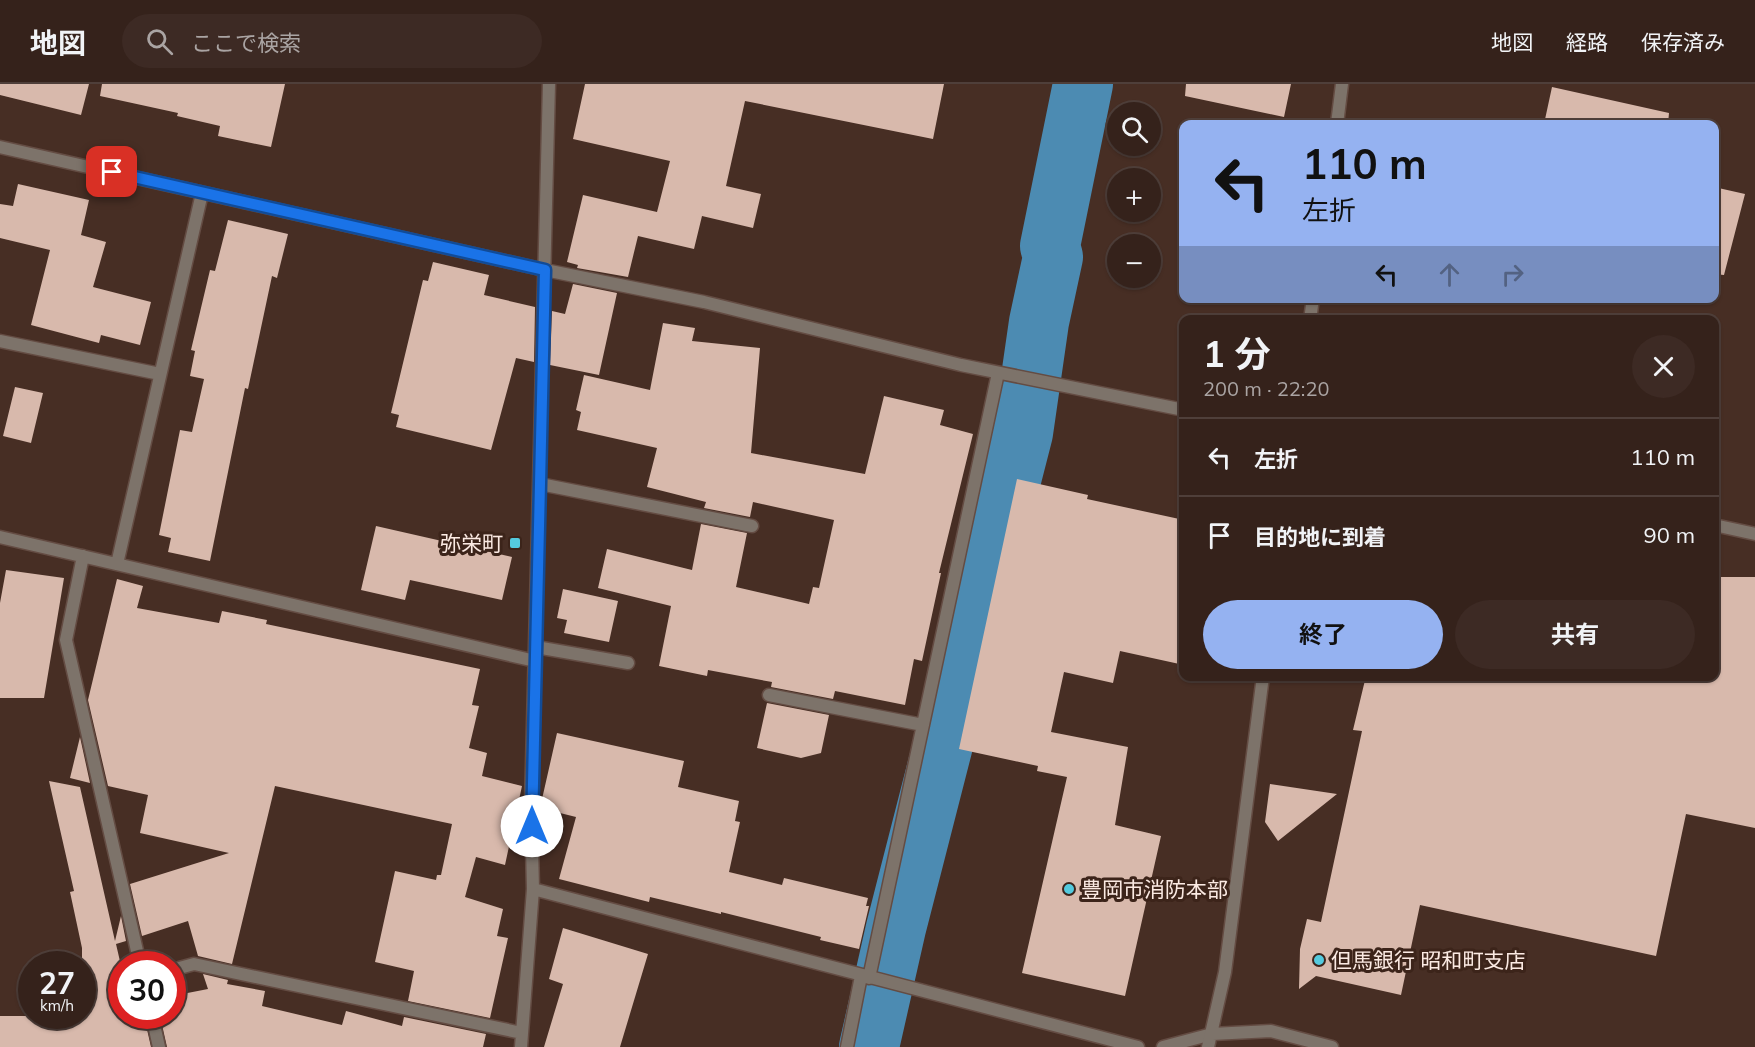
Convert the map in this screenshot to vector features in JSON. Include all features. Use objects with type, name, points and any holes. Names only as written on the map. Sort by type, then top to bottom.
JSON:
[{"type":"street","points":[[521,1047],[533,889],[531,805],[549,84]]},
{"type":"street","points":[[1338,120],[1342,84]]},
{"type":"street","points":[[0,147],[545,270],[704,302],[998,373],[1179,409]]},
{"type":"street","points":[[117,564],[202,193]]},
{"type":"street","points":[[0,341],[160,374]]},
{"type":"street","points":[[847,1047],[923,725],[998,373]]},
{"type":"street","points":[[540,484],[752,526]]},
{"type":"street","points":[[1719,526],[1755,534]]},
{"type":"street","points":[[0,537],[535,661]]},
{"type":"street","points":[[83,556],[66,640],[137,951]]},
{"type":"street","points":[[536,647],[628,663]]},
{"type":"street","points":[[1208,1047],[1225,972],[1262,681]]},
{"type":"street","points":[[769,695],[923,725]]},
{"type":"street","points":[[533,889],[1138,1047]]},
{"type":"street","points":[[186,966],[194,964],[522,1033]]},
{"type":"street","points":[[155,1029],[159,1047]]},
{"type":"street","points":[[1163,1047],[1212,1034],[1271,1031],[1332,1047]]},
{"type":"building","points":[[0,84],[89,84],[81,115],[0,95]]},
{"type":"building","points":[[102,84],[285,84],[271,147],[218,136],[220,126],[177,116],[178,113],[100,96]]},
{"type":"building","points":[[585,84],[944,84],[933,139],[745,101],[726,186],[761,194],[753,228],[702,216],[694,249],[638,236],[628,277],[577,268],[578,265],[567,262],[583,195],[657,212],[670,161],[573,139]]},
{"type":"building","points":[[1186,84],[1291,84],[1284,117],[1185,96]]},
{"type":"building","points":[[1552,87],[1669,113],[1668,120],[1545,120]]},
{"type":"building","points":[[18,184],[89,200],[81,235],[106,242],[93,287],[151,302],[140,345],[101,335],[99,343],[31,325],[50,250],[0,238],[0,204],[13,206]]},
{"type":"building","points":[[1719,188],[1745,194],[1724,275],[1719,274]]},
{"type":"building","points":[[228,220],[288,234],[277,278],[272,276],[248,389],[245,388],[210,561],[168,552],[171,538],[159,535],[180,430],[192,432],[204,379],[190,376],[195,351],[191,350],[210,270],[215,271]]},
{"type":"building","points":[[433,262],[489,275],[484,295],[535,307],[534,362],[516,358],[491,450],[396,427],[399,415],[391,413],[423,280],[428,281]]},
{"type":"building","points":[[573,284],[617,293],[599,375],[550,365],[552,311],[565,314]]},
{"type":"building","points":[[663,323],[695,328],[692,341],[760,348],[751,453],[865,474],[884,396],[944,410],[940,425],[973,434],[939,573],[941,573],[922,661],[914,659],[905,705],[835,691],[833,699],[771,687],[772,682],[708,670],[707,676],[659,666],[671,606],[598,588],[607,549],[692,570],[701,524],[747,533],[736,587],[809,604],[813,587],[819,588],[834,520],[753,502],[750,517],[704,508],[706,502],[647,487],[657,448],[577,430],[581,412],[576,410],[584,375],[650,390]]},
{"type":"building","points":[[15,387],[43,393],[31,443],[3,436]]},
{"type":"building","points":[[1017,479],[1088,495],[1087,499],[1179,519],[1179,664],[1120,651],[1113,683],[1064,672],[1051,732],[1128,747],[1115,825],[1161,836],[1125,996],[1022,973],[1067,777],[1037,771],[1038,766],[959,749]]},
{"type":"building","points":[[376,526],[512,557],[502,600],[410,580],[405,600],[361,590]]},
{"type":"building","points":[[6,570],[64,578],[44,698],[0,698],[0,603]]},
{"type":"building","points":[[1719,577],[1755,577],[1755,828],[1686,814],[1656,956],[1420,905],[1401,995],[1316,976],[1299,989],[1300,949],[1307,919],[1321,922],[1362,731],[1353,730],[1365,681],[1719,681]]},
{"type":"building","points":[[117,579],[143,586],[137,608],[219,623],[222,611],[267,620],[266,624],[480,669],[472,705],[479,706],[469,748],[487,753],[482,776],[522,786],[505,865],[476,857],[465,897],[503,909],[497,936],[508,938],[490,1018],[408,1001],[414,971],[375,962],[395,871],[436,880],[437,875],[441,875],[452,824],[275,786],[232,964],[198,956],[188,921],[142,936],[130,884],[229,853],[140,833],[148,795],[108,786],[88,700]]},
{"type":"building","points":[[563,589],[618,601],[609,642],[564,633],[567,620],[557,618]]},
{"type":"building","points":[[767,703],[829,715],[821,753],[801,758],[757,748]]},
{"type":"building","points":[[557,733],[684,761],[678,787],[739,801],[735,821],[740,822],[729,872],[782,885],[784,878],[868,898],[866,906],[869,906],[859,949],[721,912],[721,914],[650,897],[649,902],[559,879],[576,817],[540,808]]},
{"type":"building","points":[[80,737],[90,783],[70,778]]},
{"type":"building","points":[[49,781],[80,787],[115,941],[121,916],[126,941],[116,944],[118,951],[108,951],[108,1029],[147,1029],[151,1047],[0,1047],[0,1016],[18,1016],[18,1029],[96,1029],[96,951],[82,951],[70,892],[74,891]]},
{"type":"building","points":[[1270,784],[1337,794],[1278,841],[1265,822]]},
{"type":"building","points":[[563,928],[648,954],[620,1047],[544,1047],[563,984],[549,979]]},
{"type":"building","points":[[203,974],[228,980],[227,984],[265,991],[262,1006],[342,1025],[346,1011],[402,1026],[404,1017],[486,1034],[483,1047],[167,1047],[163,1029],[186,1029],[186,993],[208,989]]},
{"type":"waterway","points":[[869,1047],[896,928],[1023,433],[1039,322],[1053,257],[1050,246],[1083,84]]},
{"type":"place","name":"弥栄町","points":[[515,543]]},
{"type":"place","name":"豊岡市消防本部","points":[[1069,889]]},
{"type":"place","name":"但馬銀行 昭和町支店","points":[[1319,960]]},
{"type":"route","points":[[112,172],[545,270],[532,826]]}]
